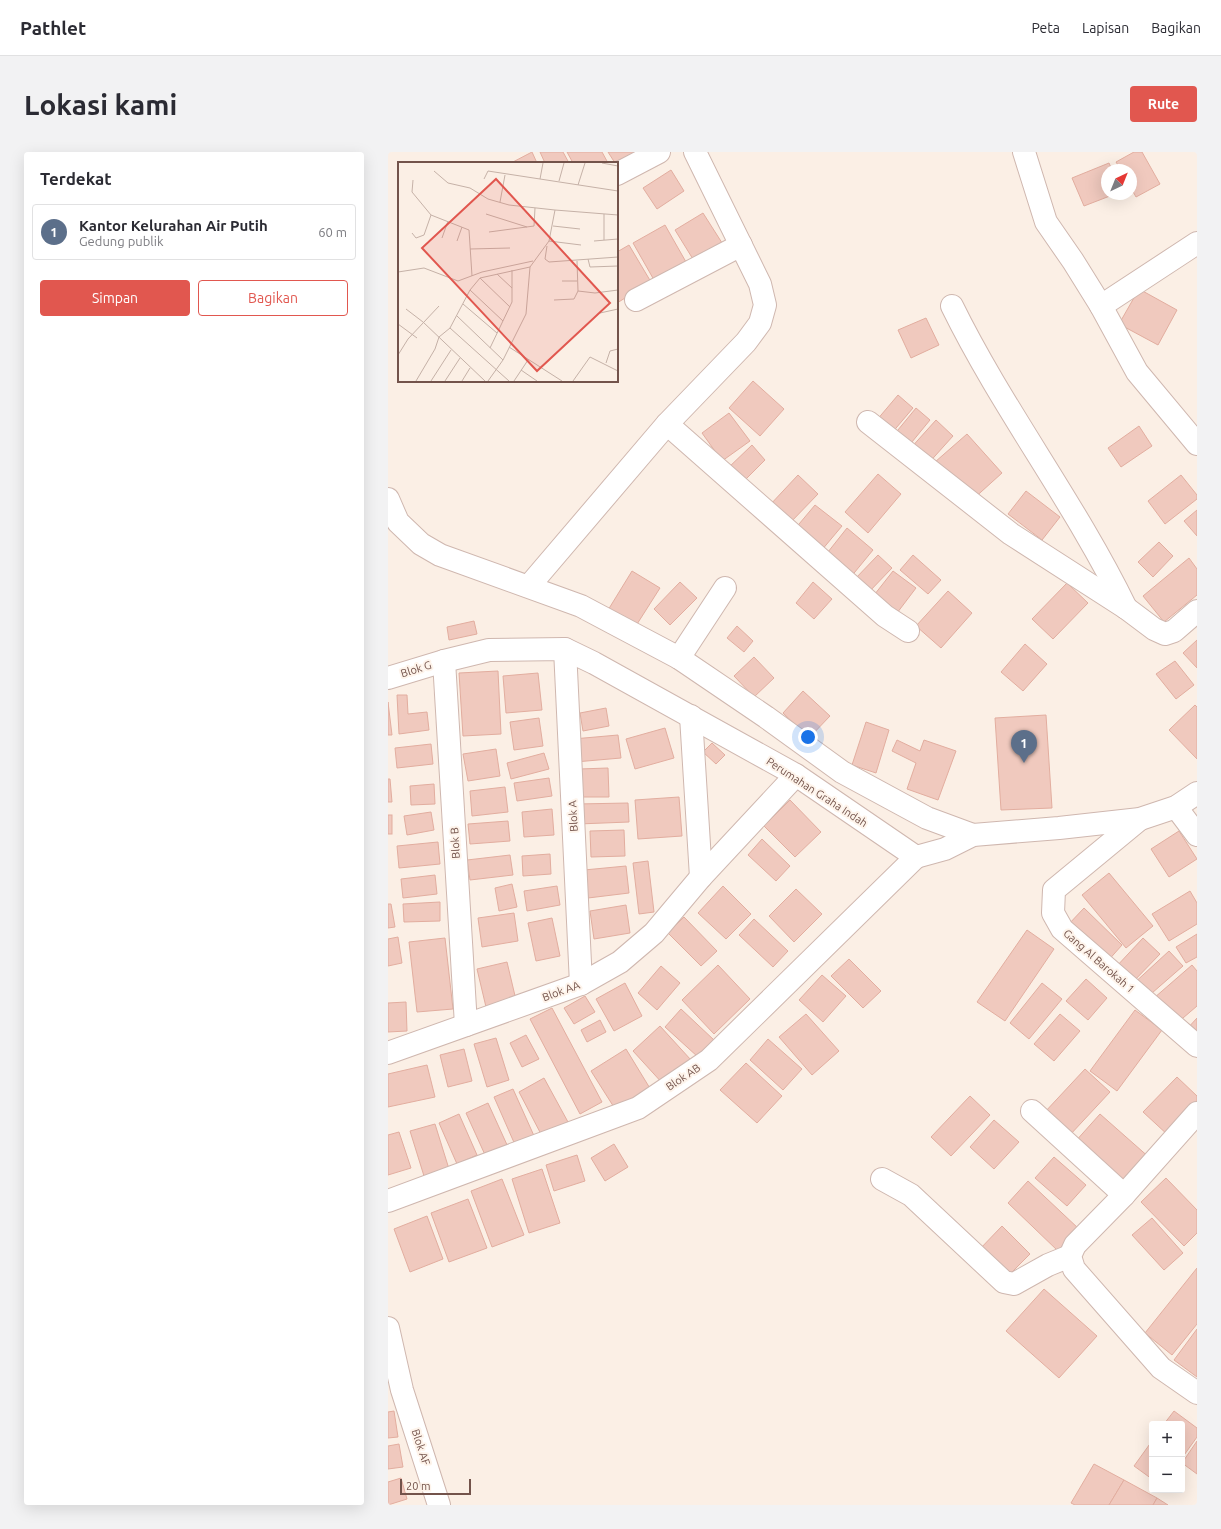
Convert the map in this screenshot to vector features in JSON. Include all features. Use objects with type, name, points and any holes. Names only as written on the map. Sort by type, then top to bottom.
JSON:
[{"type":"street","points":[[618,173],[659,152]]},
{"type":"street","points":[[529,586],[668,424],[746,342],[760,322],[765,305],[760,284],[695,152]]},
{"type":"street","points":[[1024,152],[1046,222],[1073,261],[1101,306],[1137,372],[1197,444]]},
{"type":"street","points":[[1101,306],[1197,243]]},
{"type":"street","points":[[636,300],[741,245]]},
{"type":"street","points":[[952,306],[978,356],[1107,569],[1126,608]]},
{"type":"street","points":[[868,422],[1011,534],[1126,608],[1154,629],[1165,634],[1174,631],[1197,611]]},
{"type":"street","points":[[668,424],[879,610],[908,631]]},
{"type":"street","points":[[388,499],[398,522],[421,544],[440,555],[581,606],[679,658],[766,717],[842,772],[927,818],[973,835]]},
{"type":"street","points":[[679,658],[725,588]]},
{"type":"street","name":"Perumahan Graha Indah","points":[[444,661],[489,650],[565,649],[594,663],[796,775],[916,857]]},
{"type":"street","name":"Blok A","points":[[565,649],[581,984]]},
{"type":"street","name":"Blok G","points":[[388,678],[444,661]]},
{"type":"street","name":"Blok B","points":[[444,661],[466,1024]]},
{"type":"street","points":[[691,716],[701,877]]},
{"type":"street","name":"Blok AA","points":[[388,1053],[581,984],[620,962],[654,933],[701,877],[796,775]]},
{"type":"street","points":[[916,857],[945,849],[973,835],[1059,828],[1140,819],[1176,807],[1197,793]]},
{"type":"street","points":[[1176,807],[1197,835]]},
{"type":"street","name":"Gang Al Barokah 1","points":[[1140,819],[1054,890],[1053,913],[1062,929],[1197,1046]]},
{"type":"street","name":"Blok AB","points":[[388,1201],[638,1108],[709,1060],[916,857]]},
{"type":"street","points":[[1032,1111],[1124,1195]]},
{"type":"street","points":[[1197,1113],[1124,1195],[1075,1244],[1070,1256],[1074,1270],[1161,1368],[1197,1394]]},
{"type":"street","points":[[882,1179],[911,1195],[1004,1282],[1014,1284],[1048,1265],[1070,1256]]},
{"type":"street","name":"Blok AF","points":[[388,1328],[395,1391],[439,1505]]},
{"type":"building","points":[[532,152],[537,162],[513,162]]},
{"type":"building","points":[[540,152],[563,152],[568,162],[545,162]]},
{"type":"building","points":[[567,152],[602,152],[607,162],[572,162]]},
{"type":"building","points":[[608,152],[638,152],[617,162],[614,162]]},
{"type":"building","points":[[1134,152],[1142,152],[1160,184],[1137,196],[1137,164],[1117,164],[1116,162]]},
{"type":"building","points":[[1101,166],[1101,199],[1084,206],[1072,178]]},
{"type":"building","points":[[671,170],[684,191],[657,209],[643,188]]},
{"type":"building","points":[[703,213],[724,246],[696,264],[675,230]]},
{"type":"building","points":[[665,225],[690,269],[658,287],[633,243]]},
{"type":"building","points":[[629,245],[651,282],[618,302],[618,251]]},
{"type":"building","points":[[1139,289],[1177,310],[1158,345],[1119,324]]},
{"type":"building","points":[[926,318],[939,345],[911,358],[898,330]]},
{"type":"building","points":[[753,381],[784,409],[760,436],[729,408]]},
{"type":"building","points":[[898,395],[913,408],[891,434],[876,421]]},
{"type":"building","points":[[916,408],[930,420],[907,448],[893,436]]},
{"type":"building","points":[[729,413],[750,441],[722,461],[702,433]]},
{"type":"building","points":[[936,420],[953,436],[926,466],[909,450]]},
{"type":"building","points":[[1139,426],[1152,446],[1121,467],[1108,448]]},
{"type":"building","points":[[967,434],[1002,473],[971,501],[935,462]]},
{"type":"building","points":[[752,445],[765,460],[741,484],[727,469]]},
{"type":"building","points":[[878,474],[901,494],[868,533],[845,512]]},
{"type":"building","points":[[798,475],[818,494],[789,524],[769,506]]},
{"type":"building","points":[[1181,475],[1197,495],[1197,499],[1165,524],[1148,501]]},
{"type":"building","points":[[1026,491],[1060,517],[1042,540],[1008,514]]},
{"type":"building","points":[[815,505],[842,526],[821,551],[794,530]]},
{"type":"building","points":[[1197,510],[1197,536],[1184,521]]},
{"type":"building","points":[[847,528],[873,550],[850,578],[824,557]]},
{"type":"building","points":[[1159,542],[1173,556],[1153,577],[1138,562]]},
{"type":"building","points":[[878,555],[892,568],[867,594],[854,580]]},
{"type":"building","points":[[913,555],[941,580],[928,594],[900,570]]},
{"type":"building","points":[[1189,558],[1197,569],[1197,595],[1164,622],[1143,596]]},
{"type":"building","points":[[632,571],[660,588],[632,632],[605,615]]},
{"type":"building","points":[[893,571],[916,588],[894,617],[871,599]]},
{"type":"building","points":[[680,582],[697,598],[670,625],[654,609]]},
{"type":"building","points":[[813,582],[832,599],[814,619],[796,603]]},
{"type":"building","points":[[1067,583],[1088,603],[1053,639],[1032,619]]},
{"type":"building","points":[[948,591],[972,613],[941,648],[916,626]]},
{"type":"building","points":[[474,621],[477,634],[449,640],[447,627]]},
{"type":"building","points":[[737,626],[753,641],[744,652],[727,638]]},
{"type":"building","points":[[1197,640],[1197,668],[1183,653]]},
{"type":"building","points":[[1025,644],[1047,664],[1023,691],[1001,672]]},
{"type":"building","points":[[754,657],[774,678],[754,697],[734,676]]},
{"type":"building","points":[[1175,661],[1194,685],[1176,699],[1156,674]]},
{"type":"building","points":[[498,671],[501,734],[463,736],[459,673]]},
{"type":"building","points":[[538,673],[542,710],[506,713],[503,676]]},
{"type":"building","points":[[803,691],[830,716],[809,738],[783,713]]},
{"type":"building","points":[[397,695],[407,695],[408,714],[427,712],[429,730],[399,734]]},
{"type":"building","points":[[388,702],[392,735],[388,735]]},
{"type":"building","points":[[1195,705],[1197,707],[1197,759],[1169,730]]},
{"type":"building","points":[[606,708],[609,726],[583,731],[580,713]]},
{"type":"building","points":[[1046,715],[1052,808],[1001,810],[995,718]]},
{"type":"building","points":[[539,718],[543,746],[514,750],[510,722]]},
{"type":"building","points":[[866,722],[889,730],[876,773],[852,765]]},
{"type":"building","points":[[665,728],[674,758],[635,769],[626,739]]},
{"type":"building","points":[[618,735],[621,758],[575,762],[573,739]]},
{"type":"building","points":[[897,740],[920,751],[924,740],[956,751],[938,800],[907,789],[916,763],[892,751]]},
{"type":"building","points":[[712,743],[725,755],[716,764],[703,752]]},
{"type":"building","points":[[431,744],[433,764],[397,768],[395,748]]},
{"type":"building","points":[[496,749],[500,776],[468,781],[463,754]]},
{"type":"building","points":[[544,753],[549,769],[511,779],[507,763]]},
{"type":"building","points":[[608,768],[609,797],[580,797],[579,769]]},
{"type":"building","points":[[549,778],[552,796],[517,801],[514,783]]},
{"type":"building","points":[[388,779],[390,779],[392,802],[388,802]]},
{"type":"building","points":[[434,784],[435,804],[411,805],[410,786]]},
{"type":"building","points":[[505,787],[508,812],[472,816],[470,791]]},
{"type":"building","points":[[679,797],[682,836],[638,839],[635,800]]},
{"type":"building","points":[[790,800],[821,832],[795,857],[764,826]]},
{"type":"building","points":[[628,803],[629,822],[578,824],[577,804]]},
{"type":"building","points":[[552,809],[554,835],[524,837],[522,812]]},
{"type":"building","points":[[431,812],[434,830],[407,835],[404,816]]},
{"type":"building","points":[[388,815],[392,815],[392,834],[388,834]]},
{"type":"building","points":[[508,821],[510,841],[470,844],[468,824]]},
{"type":"building","points":[[624,830],[625,856],[591,857],[590,831]]},
{"type":"building","points":[[1179,831],[1197,859],[1169,877],[1151,849]]},
{"type":"building","points":[[762,839],[790,866],[776,881],[748,855]]},
{"type":"building","points":[[438,842],[440,864],[399,868],[397,846]]},
{"type":"building","points":[[550,854],[551,874],[523,876],[522,856]]},
{"type":"building","points":[[510,855],[513,875],[470,880],[467,860]]},
{"type":"building","points":[[648,861],[654,912],[639,914],[633,863]]},
{"type":"building","points":[[626,866],[629,893],[588,898],[584,870]]},
{"type":"building","points":[[1109,873],[1153,926],[1126,948],[1082,895]]},
{"type":"building","points":[[435,875],[437,894],[403,898],[401,879]]},
{"type":"building","points":[[512,884],[517,907],[499,911],[495,888]]},
{"type":"building","points":[[557,886],[560,905],[527,911],[524,891]]},
{"type":"building","points":[[723,886],[751,914],[726,939],[698,913]]},
{"type":"building","points":[[796,889],[822,914],[794,942],[769,916]]},
{"type":"building","points":[[1190,891],[1197,903],[1197,924],[1169,941],[1152,914]]},
{"type":"building","points":[[440,902],[440,921],[404,922],[403,904]]},
{"type":"building","points":[[388,904],[391,904],[395,927],[388,928]]},
{"type":"building","points":[[626,905],[630,933],[594,939],[590,911]]},
{"type":"building","points":[[1084,908],[1122,945],[1106,963],[1067,926]]},
{"type":"building","points":[[514,913],[518,941],[482,947],[478,918]]},
{"type":"building","points":[[684,917],[717,951],[701,966],[668,933]]},
{"type":"building","points":[[552,918],[560,956],[536,961],[528,923]]},
{"type":"building","points":[[754,919],[788,951],[773,967],[739,935]]},
{"type":"building","points":[[1027,930],[1054,949],[1005,1021],[977,1002]]},
{"type":"building","points":[[1197,934],[1197,957],[1186,963],[1176,947]]},
{"type":"building","points":[[398,937],[402,963],[388,966],[388,939]]},
{"type":"building","points":[[445,938],[453,1009],[417,1012],[409,942]]},
{"type":"building","points":[[1143,938],[1160,954],[1131,984],[1115,968]]},
{"type":"building","points":[[1169,951],[1183,966],[1144,1000],[1131,986]]},
{"type":"building","points":[[849,959],[881,991],[863,1008],[831,976]]},
{"type":"building","points":[[507,962],[516,1000],[486,1007],[477,969]]},
{"type":"building","points":[[718,965],[750,999],[714,1034],[682,1000]]},
{"type":"building","points":[[1192,965],[1197,971],[1197,1006],[1176,1024],[1154,998]]},
{"type":"building","points":[[661,966],[680,983],[657,1010],[638,993]]},
{"type":"building","points":[[822,975],[846,996],[823,1022],[799,1000]]},
{"type":"building","points":[[1086,979],[1107,998],[1088,1020],[1066,1001]]},
{"type":"building","points":[[625,983],[642,1016],[614,1031],[596,999]]},
{"type":"building","points":[[1042,983],[1062,999],[1029,1039],[1010,1023]]},
{"type":"building","points":[[585,996],[595,1012],[574,1024],[564,1008]]},
{"type":"building","points":[[406,1002],[407,1031],[388,1032],[388,1003]]},
{"type":"building","points":[[552,1008],[602,1102],[580,1114],[530,1019]]},
{"type":"building","points":[[681,1009],[714,1040],[698,1057],[665,1027]]},
{"type":"building","points":[[1135,1010],[1162,1030],[1117,1091],[1090,1071]]},
{"type":"building","points":[[806,1014],[839,1051],[812,1075],[779,1037]]},
{"type":"building","points":[[1060,1014],[1080,1031],[1054,1061],[1034,1044]]},
{"type":"building","points":[[1197,1018],[1197,1041],[1186,1030]]},
{"type":"building","points":[[600,1020],[606,1032],[587,1042],[581,1030]]},
{"type":"building","points":[[660,1026],[691,1060],[664,1085],[633,1051]]},
{"type":"building","points":[[526,1035],[539,1059],[522,1067],[510,1043]]},
{"type":"building","points":[[496,1038],[509,1080],[487,1087],[474,1044]]},
{"type":"building","points":[[768,1039],[802,1069],[783,1090],[750,1060]]},
{"type":"building","points":[[464,1049],[472,1081],[448,1087],[440,1055]]},
{"type":"building","points":[[626,1049],[651,1090],[617,1112],[591,1071]]},
{"type":"building","points":[[746,1063],[782,1096],[757,1123],[720,1090]]},
{"type":"building","points":[[427,1065],[435,1097],[388,1107],[388,1074]]},
{"type":"building","points":[[1085,1069],[1110,1092],[1069,1136],[1044,1113]]},
{"type":"building","points":[[1177,1077],[1197,1096],[1197,1106],[1169,1136],[1143,1112]]},
{"type":"building","points":[[544,1078],[568,1122],[542,1136],[519,1092]]},
{"type":"building","points":[[513,1089],[535,1138],[516,1147],[494,1097]]},
{"type":"building","points":[[970,1096],[990,1115],[951,1156],[931,1137]]},
{"type":"building","points":[[488,1103],[508,1147],[486,1157],[466,1113]]},
{"type":"building","points":[[459,1114],[477,1155],[457,1164],[439,1123]]},
{"type":"building","points":[[1100,1114],[1151,1159],[1126,1188],[1074,1143]]},
{"type":"building","points":[[994,1120],[1019,1142],[994,1169],[970,1147]]},
{"type":"building","points":[[435,1124],[449,1169],[424,1176],[410,1131]]},
{"type":"building","points":[[399,1132],[411,1168],[388,1175],[388,1135]]},
{"type":"building","points":[[614,1144],[628,1167],[605,1181],[591,1158]]},
{"type":"building","points":[[577,1155],[585,1181],[554,1191],[546,1165]]},
{"type":"building","points":[[1054,1157],[1086,1185],[1067,1206],[1035,1178]]},
{"type":"building","points":[[542,1169],[560,1223],[529,1233],[512,1179]]},
{"type":"building","points":[[1166,1178],[1197,1210],[1197,1233],[1184,1246],[1141,1202]]},
{"type":"building","points":[[502,1179],[524,1235],[492,1247],[471,1191]]},
{"type":"building","points":[[1028,1181],[1079,1229],[1058,1251],[1008,1203]]},
{"type":"building","points":[[468,1199],[487,1248],[449,1262],[431,1213]]},
{"type":"building","points":[[427,1216],[443,1259],[410,1272],[394,1229]]},
{"type":"building","points":[[1152,1218],[1183,1253],[1164,1270],[1132,1235]]},
{"type":"building","points":[[1002,1226],[1030,1254],[1006,1278],[978,1251]]},
{"type":"building","points":[[1197,1268],[1197,1324],[1172,1355],[1145,1333]]},
{"type":"building","points":[[1044,1289],[1097,1336],[1059,1378],[1006,1331]]},
{"type":"building","points":[[1197,1329],[1197,1377],[1174,1360]]},
{"type":"building","points":[[394,1411],[398,1437],[388,1438],[388,1412]]},
{"type":"building","points":[[1174,1411],[1197,1428],[1197,1437],[1185,1454],[1185,1421],[1166,1421]]},
{"type":"building","points":[[1197,1441],[1197,1474],[1185,1465],[1185,1459]]},
{"type":"building","points":[[399,1444],[403,1467],[388,1469],[388,1446]]},
{"type":"building","points":[[1149,1445],[1149,1477],[1134,1466]]},
{"type":"building","points":[[1094,1464],[1124,1480],[1109,1505],[1075,1505],[1071,1503]]},
{"type":"building","points":[[401,1478],[407,1499],[388,1505],[388,1482]]},
{"type":"building","points":[[1124,1480],[1157,1498],[1153,1505],[1109,1505]]},
{"type":"building","points":[[1157,1498],[1168,1505],[1153,1505]]},
{"type":"place","name":"Kantor Kelurahan Air Putih","points":[[1024,763]]}]
